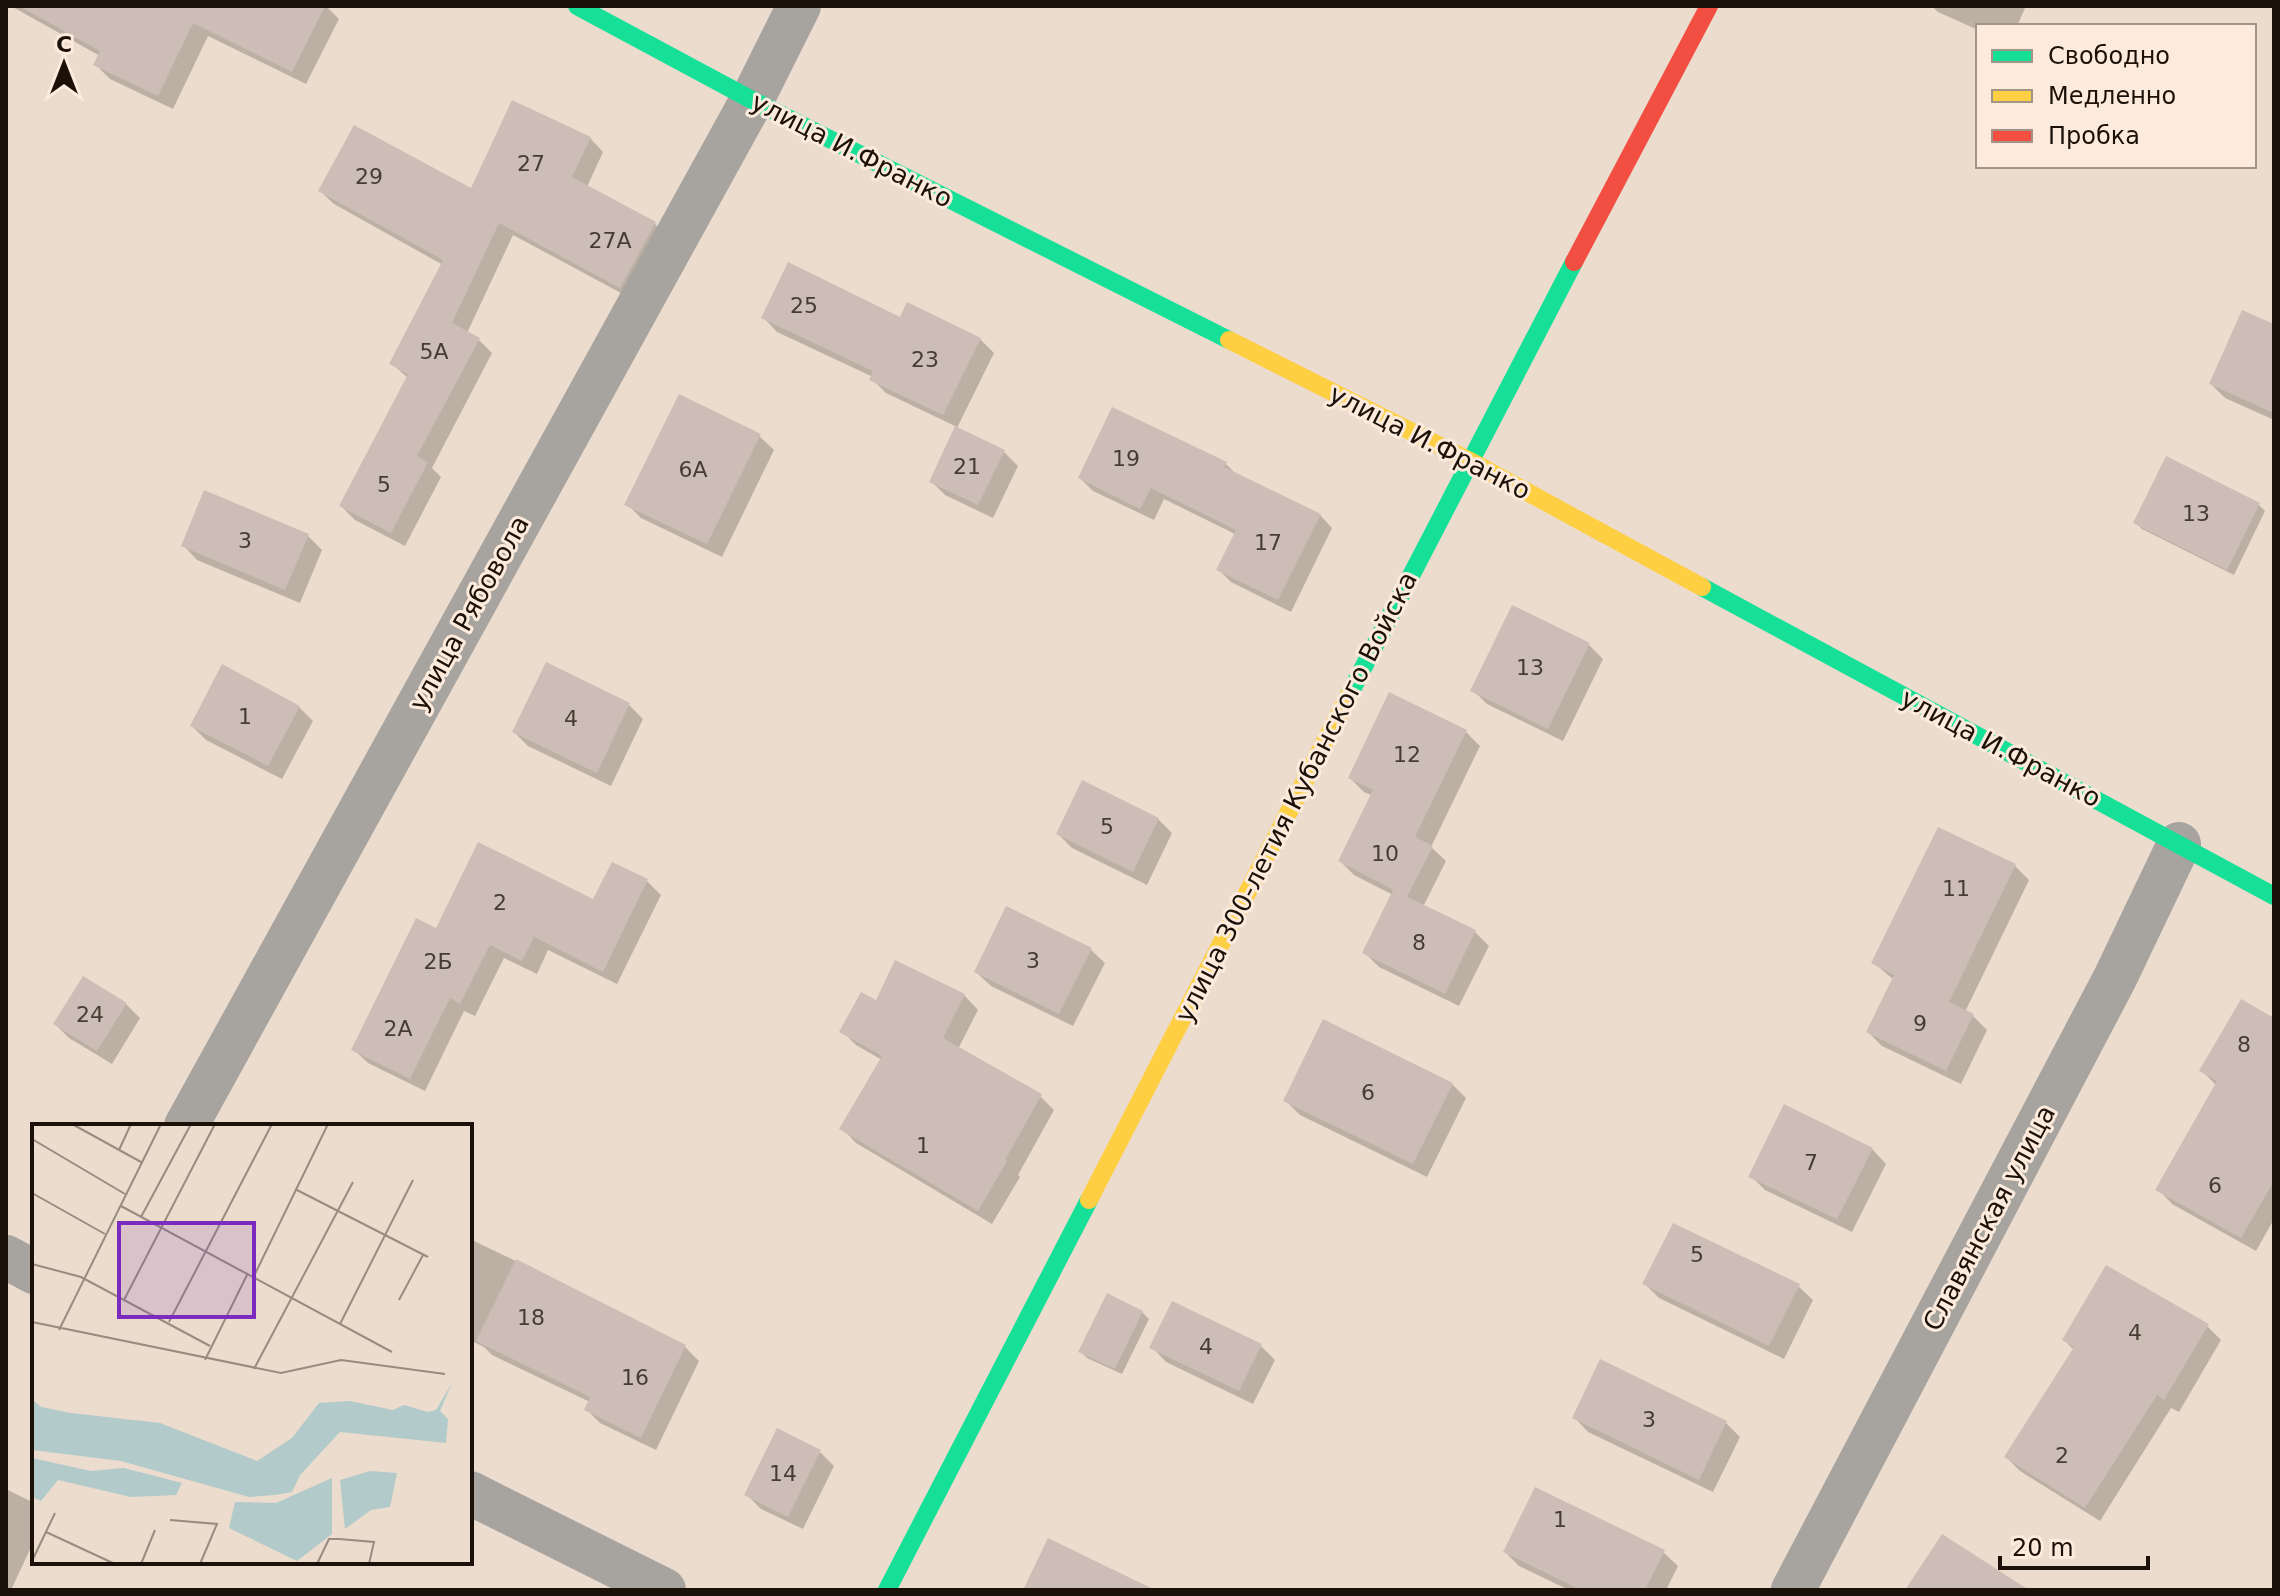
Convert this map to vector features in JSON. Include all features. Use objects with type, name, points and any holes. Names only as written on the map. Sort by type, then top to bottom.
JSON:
[{"type":"street","name":"улица И.Франко","points":[[577,6],[752,100],[1470,461],[2273,894]]},
{"type":"street","name":"улица Рябовола","points":[[187,1124],[752,100],[799,6]]},
{"type":"street","name":"улица 300-летия Кубанского Войска","points":[[887,1590],[1470,461],[1709,6]]},
{"type":"street","name":"Славянская улица","points":[[1793,1590],[2115,978],[2179,844]]},
{"type":"street","points":[[6,1257],[32,1271]]},
{"type":"street","points":[[472,1494],[664,1590]]},
{"type":"building","points":[[19,6],[325,6],[292,72],[193,23],[158,96],[93,65],[100,51]]},
{"type":"building","points":[[512,100],[591,137],[572,177],[656,222],[620,288],[499,223],[452,323],[480,338],[417,456],[428,462],[391,533],[339,506],[408,374],[389,364],[443,260],[318,191],[354,125],[471,188]]},
{"type":"building","points":[[788,262],[900,317],[907,302],[981,338],[943,415],[869,380],[873,371],[761,318]]},
{"type":"building","points":[[2242,310],[2274,324],[2274,413],[2209,384]]},
{"type":"building","points":[[679,394],[761,434],[707,544],[624,505]]},
{"type":"building","points":[[1112,407],[1227,462],[1224,467],[1321,514],[1278,600],[1216,570],[1236,530],[1151,488],[1140,509],[1078,478]]},
{"type":"building","points":[[955,426],[1005,450],[978,505],[929,482]]},
{"type":"building","points":[[2166,456],[2260,503],[2227,570],[2133,523]]},
{"type":"building","points":[[204,490],[309,534],[285,590],[181,546]]},
{"type":"building","points":[[1512,605],[1590,643],[1548,729],[1470,691]]},
{"type":"building","points":[[546,662],[630,703],[597,773],[512,732]]},
{"type":"building","points":[[222,664],[300,706],[268,766],[190,726]]},
{"type":"building","points":[[1389,692],[1467,730],[1415,837],[1433,846],[1407,897],[1338,861],[1373,790],[1348,778]]},
{"type":"building","points":[[1082,780],[1159,818],[1133,872],[1056,834]]},
{"type":"building","points":[[1938,827],[2016,864],[1949,1002],[1974,1014],[1946,1071],[1866,1032],[1894,975],[1871,963]]},
{"type":"building","points":[[478,842],[593,899],[612,862],[648,879],[603,972],[534,937],[522,961],[490,945],[460,1004],[450,998],[410,1079],[351,1050],[416,918],[436,928]]},
{"type":"building","points":[[1393,890],[1476,930],[1445,994],[1362,953]]},
{"type":"building","points":[[1006,906],[1092,948],[1059,1014],[974,972]]},
{"type":"building","points":[[895,960],[965,994],[943,1038],[1042,1094],[978,1211],[839,1129],[882,1056],[839,1032],[861,992],[876,1000]]},
{"type":"building","points":[[83,976],[127,1003],[97,1051],[53,1024]]},
{"type":"building","points":[[2241,999],[2274,1018],[2274,1181],[2241,1238],[2155,1190],[2217,1081],[2199,1071]]},
{"type":"building","points":[[1323,1019],[1453,1083],[1413,1164],[1283,1101]]},
{"type":"building","points":[[1784,1104],[1873,1148],[1837,1219],[1748,1177]]},
{"type":"building","points":[[1673,1223],[1800,1284],[1769,1346],[1642,1284]]},
{"type":"building","points":[[516,1259],[686,1345],[641,1438],[584,1410],[590,1397],[476,1341]]},
{"type":"building","points":[[2106,1265],[2209,1324],[2164,1400],[2157,1395],[2085,1508],[2004,1457],[2074,1347],[2062,1340]]},
{"type":"building","points":[[1107,1293],[1143,1311],[1115,1369],[1078,1352]]},
{"type":"building","points":[[1172,1301],[1262,1344],[1239,1391],[1149,1348]]},
{"type":"building","points":[[1600,1359],[1727,1421],[1699,1480],[1572,1418]]},
{"type":"building","points":[[777,1428],[821,1450],[788,1517],[744,1495]]},
{"type":"building","points":[[1535,1487],[1665,1550],[1645,1590],[1581,1590],[1503,1552]]},
{"type":"building","points":[[1942,1534],[2029,1590],[1905,1590]]},
{"type":"building","points":[[1048,1538],[1155,1590],[1023,1590]]},
{"type":"traffic: fast","points":[[577,6],[752,100],[1229,340]]},
{"type":"traffic: fast","points":[[1349,695],[1574,262]]},
{"type":"traffic: fast","points":[[1702,587],[2274,896]]},
{"type":"traffic: fast","points":[[887,1590],[1089,1200]]},
{"type":"traffic: slow","points":[[1229,340],[1470,461],[1702,587]]},
{"type":"traffic: slow","points":[[1089,1200],[1349,695]]},
{"type":"traffic: jam","points":[[1574,262],[1709,6]]}]
